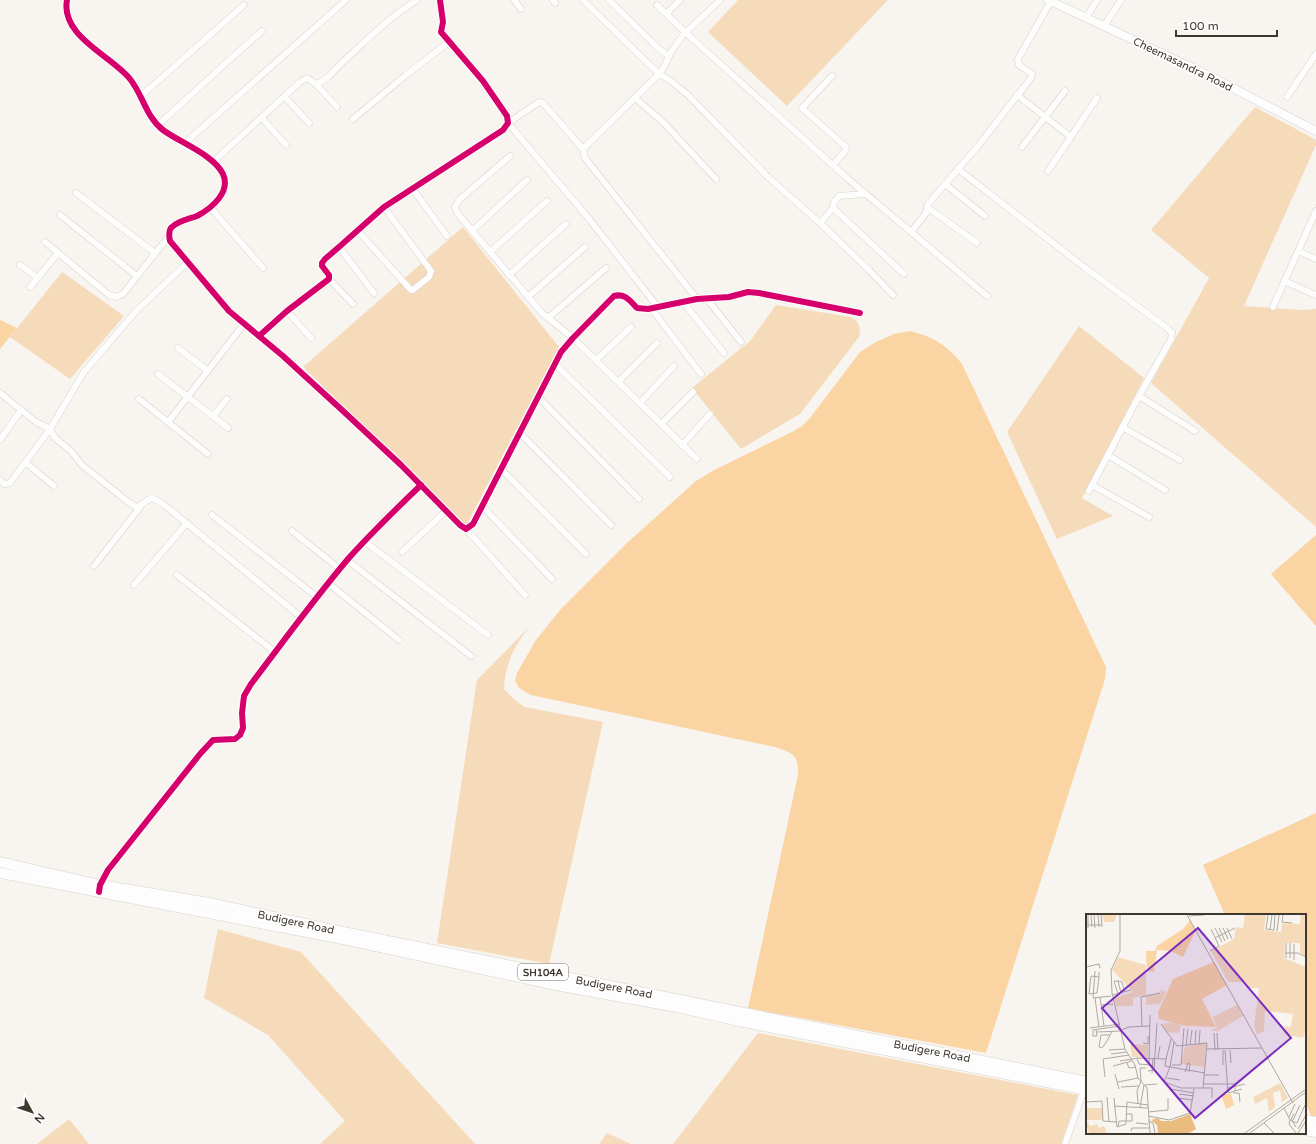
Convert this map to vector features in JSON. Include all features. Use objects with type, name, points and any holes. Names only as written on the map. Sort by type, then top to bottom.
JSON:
[{"type":"main road","name":"Budigere Road","points":[[0,862],[99,888]]},
{"type":"main road","name":"Budigere Road","points":[[0,873],[209,903],[1086,1087]]},
{"type":"main road","points":[[1306,1120],[1316,1122]]},
{"type":"main road","points":[[1306,1130],[1316,1132]]},
{"type":"street","points":[[67,0],[66,7],[69,19],[74,29],[82,38],[129,77],[141,96],[151,118],[166,132],[213,162],[222,172],[225,184],[222,194],[210,207],[198,215],[172,226],[169,236],[170,241],[229,311],[283,356],[421,485],[460,525],[466,529],[525,595]]},
{"type":"street","points":[[185,143],[346,0]]},
{"type":"street","points":[[402,0],[406,6]]},
{"type":"street","points":[[316,84],[322,82],[346,58],[406,6],[417,0]]},
{"type":"street","points":[[440,0],[443,22],[441,32],[483,81],[507,116],[508,123],[590,220],[701,374]]},
{"type":"street","points":[[514,0],[521,9]]},
{"type":"street","points":[[583,0],[659,74],[687,94],[768,177],[820,223],[893,295]]},
{"type":"street","points":[[609,0],[664,53],[669,56]]},
{"type":"street","points":[[666,14],[680,0]]},
{"type":"street","points":[[583,149],[659,74],[678,41],[685,32],[720,0]]},
{"type":"street","points":[[1086,18],[1097,0]]},
{"type":"street","points":[[1104,26],[1121,0]]},
{"type":"street","points":[[912,231],[926,213],[928,204],[958,169],[1030,78],[1032,74],[1019,65],[1018,59],[1050,1]]},
{"type":"street","name":"Cheemasandra Road","points":[[1050,1],[1204,73],[1316,131]]},
{"type":"street","points":[[657,4],[685,32],[833,165],[987,296]]},
{"type":"street","points":[[141,96],[244,6]]},
{"type":"street","points":[[158,125],[262,31]]},
{"type":"street","points":[[353,119],[449,42]]},
{"type":"street","points":[[1287,97],[1316,54]]},
{"type":"street","points":[[832,76],[802,108],[846,147],[846,150],[833,165]]},
{"type":"street","points":[[213,162],[307,78],[316,84],[337,107]]},
{"type":"street","points":[[1022,147],[1065,91]]},
{"type":"street","points":[[1017,95],[1071,136]]},
{"type":"street","points":[[285,97],[309,123]]},
{"type":"street","points":[[635,98],[662,122],[716,179]]},
{"type":"street","points":[[1048,171],[1097,98]]},
{"type":"street","points":[[353,304],[330,279],[329,275],[322,266],[325,259],[384,206],[503,130],[508,123],[539,102],[543,103],[583,149],[585,158],[697,299]]},
{"type":"street","points":[[262,118],[286,145]]},
{"type":"street","points":[[510,156],[458,200],[455,207],[458,214],[542,313],[573,338],[697,460]]},
{"type":"street","points":[[958,169],[1172,333],[1171,339],[1122,427],[1091,488],[1149,517]]},
{"type":"street","points":[[472,231],[527,180]]},
{"type":"street","points":[[945,184],[985,216]]},
{"type":"street","points":[[412,188],[447,236]]},
{"type":"street","points":[[76,192],[155,253]]},
{"type":"street","points":[[820,223],[833,208],[834,202],[839,196],[866,194]]},
{"type":"street","points":[[490,252],[547,201]]},
{"type":"street","points":[[357,230],[411,290],[429,277],[431,271],[384,206]]},
{"type":"street","points":[[210,207],[263,268]]},
{"type":"street","points":[[927,207],[977,243]]},
{"type":"street","points":[[833,208],[904,274]]},
{"type":"street","points":[[1273,307],[1298,251],[1314,221],[1316,210]]},
{"type":"street","points":[[60,216],[136,276]]},
{"type":"street","points":[[509,274],[566,224]]},
{"type":"street","points":[[45,242],[109,295],[116,297],[123,294],[169,236]]},
{"type":"street","points":[[340,247],[374,293]]},
{"type":"street","points":[[528,297],[585,247]]},
{"type":"street","points":[[1298,251],[1316,259]]},
{"type":"street","points":[[30,287],[58,253]]},
{"type":"street","points":[[0,480],[4,484],[10,483],[50,429],[92,361],[136,311],[188,262]]},
{"type":"street","points":[[20,265],[38,278]]},
{"type":"street","points":[[548,318],[606,268]]},
{"type":"street","points":[[259,336],[287,311],[330,279]]},
{"type":"street","points":[[1284,281],[1316,295]]},
{"type":"street","points":[[466,529],[473,524],[561,352],[614,296],[625,296],[637,308],[654,307],[697,299],[729,297],[748,292],[860,313]]},
{"type":"street","points":[[707,299],[741,342]]},
{"type":"street","points":[[683,302],[724,353]]},
{"type":"street","points":[[287,311],[311,338]]},
{"type":"street","points":[[168,422],[244,324]]},
{"type":"street","points":[[596,360],[631,327]]},
{"type":"street","points":[[618,382],[657,343]]},
{"type":"street","points":[[178,348],[208,371]]},
{"type":"street","points":[[555,364],[670,477]]},
{"type":"street","points":[[640,403],[674,366]]},
{"type":"street","points":[[158,374],[228,428]]},
{"type":"street","points":[[661,424],[694,392]]},
{"type":"street","points":[[0,393],[36,422],[50,429],[55,438],[72,451],[82,465],[127,501],[136,507],[149,499],[154,499],[187,523],[301,617]]},
{"type":"street","points":[[1139,396],[1195,431]]},
{"type":"street","points":[[538,397],[639,499]]},
{"type":"street","points":[[139,399],[208,454]]},
{"type":"street","points":[[213,416],[227,399]]},
{"type":"street","points":[[0,440],[21,410]]},
{"type":"street","points":[[682,445],[710,414]]},
{"type":"street","points":[[1122,427],[1180,460]]},
{"type":"street","points":[[520,433],[611,525]]},
{"type":"street","points":[[1108,454],[1165,490]]},
{"type":"street","points":[[26,463],[54,486]]},
{"type":"street","points":[[501,468],[586,554]]},
{"type":"street","points":[[99,888],[108,870],[200,754],[213,740],[235,739],[240,735],[243,728],[242,713],[244,696],[251,684],[301,617],[347,560],[364,541],[421,485]]},
{"type":"street","points":[[94,566],[143,503]]},
{"type":"street","points":[[482,506],[552,578]]},
{"type":"street","points":[[402,552],[446,511]]},
{"type":"street","points":[[212,515],[317,597]]},
{"type":"street","points":[[134,586],[187,523]]},
{"type":"street","points":[[292,531],[340,570]]},
{"type":"street","points":[[364,541],[488,635]]},
{"type":"street","points":[[347,560],[471,656]]},
{"type":"street","points":[[177,575],[275,652]]},
{"type":"street","points":[[328,583],[399,640]]},
{"type":"street","points":[[1065,1144],[1086,1087]]},
{"type":"shaded area","points":[[738,0],[888,0],[787,106],[708,32]]},
{"type":"shaded area","points":[[1255,107],[1316,140],[1316,145],[1244,306],[1303,310],[1316,309],[1316,527],[1151,383],[1209,278],[1151,230]]},
{"type":"shaded area","points":[[463,227],[559,347],[466,526],[303,367]]},
{"type":"shaded area","points":[[62,272],[124,316],[70,379],[10,337]]},
{"type":"shaded area","points":[[776,305],[851,317],[859,325],[859,337],[800,414],[741,449],[692,388],[750,341]]},
{"type":"shaded area","points":[[0,320],[17,328],[0,349]]},
{"type":"shaded area","points":[[1079,326],[1144,378],[1082,498],[1113,516],[1057,539],[1007,432]]},
{"type":"shaded area","points":[[910,331],[933,339],[951,352],[962,364],[1106,667],[1105,679],[986,1053],[748,1008],[798,775],[797,763],[794,756],[775,747],[531,695],[519,688],[515,681],[517,673],[536,640],[561,609],[627,543],[696,481],[714,470],[802,426],[810,418],[860,352],[876,342],[894,334]]},
{"type":"shaded area","points":[[1316,535],[1316,626],[1271,574]]},
{"type":"shaded area","points":[[533,623],[521,638],[512,653],[504,689],[525,707],[603,722],[549,964],[437,943],[477,680]]},
{"type":"shaded area","points":[[1316,813],[1316,1116],[1311,1116],[1306,1104],[1306,914],[1225,914],[1203,865]]},
{"type":"shaded area","points":[[218,929],[301,952],[475,1144],[320,1144],[345,1121],[268,1035],[204,998]]},
{"type":"shaded area","points":[[758,1033],[1078,1095],[1061,1144],[673,1144]]},
{"type":"shaded area","points":[[69,1119],[89,1144],[37,1144]]},
{"type":"shaded area","points":[[607,1133],[631,1144],[599,1144]]},
{"type":"cycle path","points":[[67,0],[67,13],[71,24],[79,35],[122,70],[130,79],[152,119],[157,125],[170,135],[196,149],[212,161],[223,174],[225,181],[219,199],[203,213],[174,225],[169,231],[170,241],[229,311],[283,356],[342,410],[401,465],[460,525],[466,529],[473,524],[561,352],[614,296],[618,295],[630,300],[637,308],[648,309],[697,299],[729,297],[748,292],[860,313]]},
{"type":"cycle path","points":[[259,336],[287,311],[329,279],[329,275],[322,266],[325,259],[384,207],[503,130],[508,123],[507,116],[483,81],[441,32],[443,22],[440,0]]},
{"type":"cycle path","points":[[99,892],[100,885],[108,870],[200,754],[213,740],[235,739],[240,735],[243,728],[242,713],[244,696],[251,684],[335,574],[375,530],[421,485]]}]
